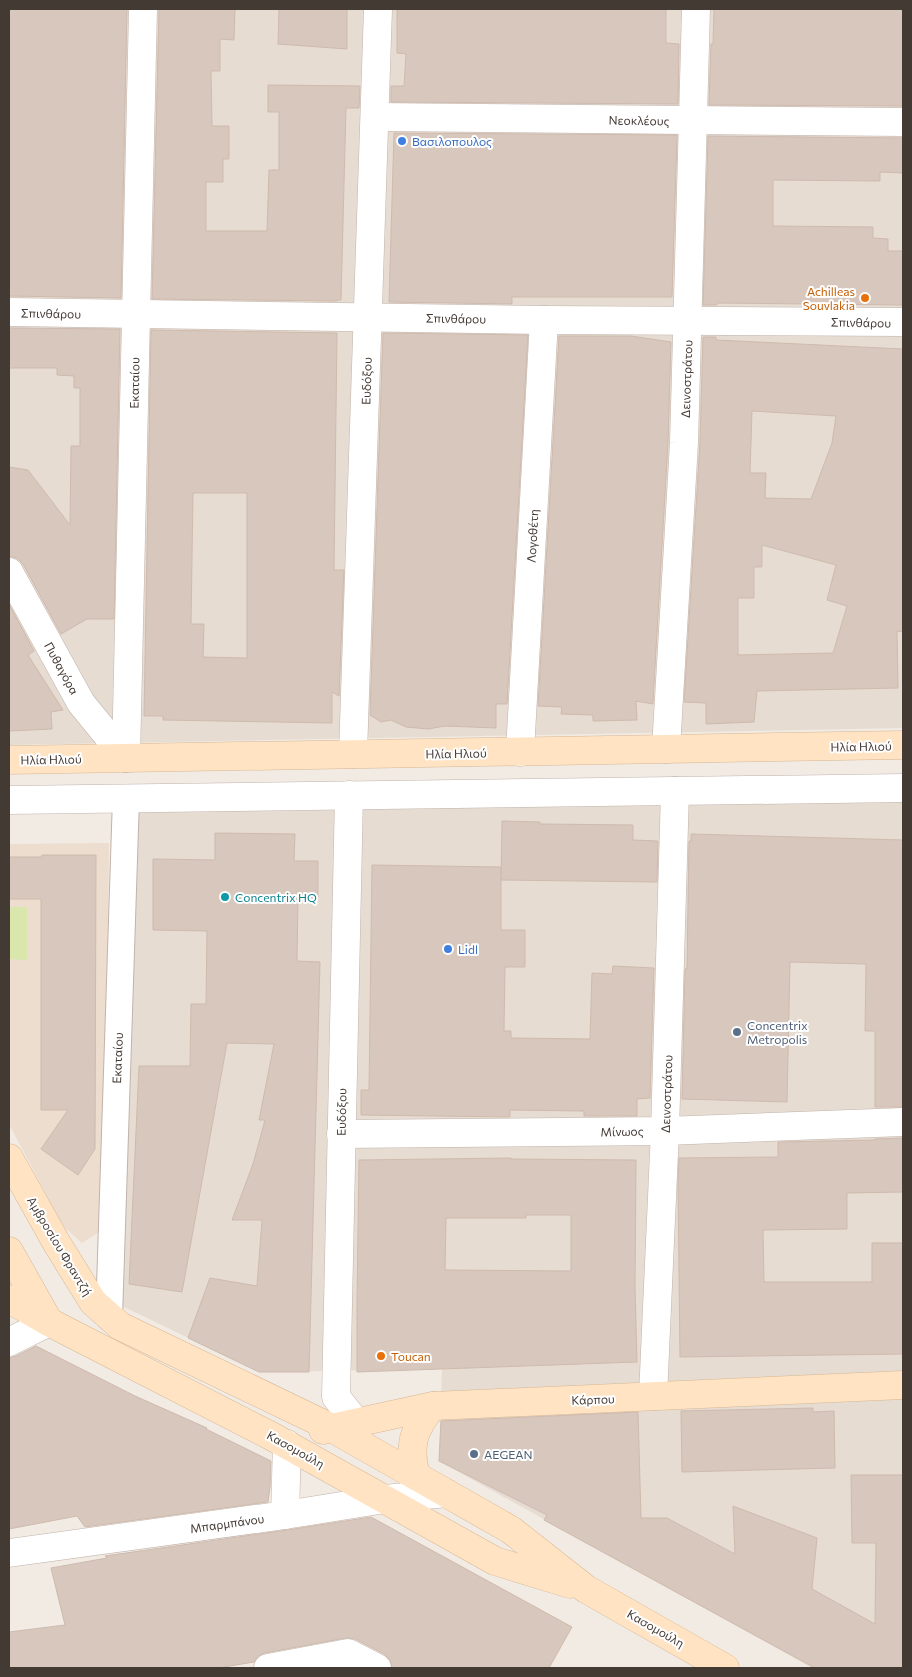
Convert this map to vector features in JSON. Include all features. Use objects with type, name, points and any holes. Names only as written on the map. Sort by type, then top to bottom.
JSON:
[{"type":"main road","name":"Ηλία Ηλιού","points":[[9,760],[903,745]]},
{"type":"main road","name":"Αμβροσίου Φραντζή","points":[[9,1158],[56,1242],[93,1302],[114,1321]]},
{"type":"main road","points":[[9,1251],[49,1322]]},
{"type":"main road","name":"Κασομούλη","points":[[9,1299],[49,1322],[287,1444],[494,1561],[586,1589]]},
{"type":"main road","name":"Κασομούλη","points":[[114,1321],[343,1424],[416,1476],[511,1530],[586,1589],[725,1668]]},
{"type":"main road","name":"Κάρπου","points":[[287,1444],[343,1424],[434,1406],[903,1385]]},
{"type":"main road","points":[[416,1476],[412,1459],[414,1437],[422,1419],[434,1406]]},
{"type":"street","name":"Εκαταίου","points":[[126,758],[143,9]]},
{"type":"street","name":"Ευδόξου","points":[[353,754],[378,9]]},
{"type":"street","name":"Δεινοστράτου","points":[[666,749],[684,443],[689,320],[696,9]]},
{"type":"street","name":"Νεοκλέους","points":[[375,117],[903,122]]},
{"type":"street","name":"Σπινθάρου","points":[[9,312],[544,320],[903,322]]},
{"type":"street","name":"Λογοθέτη","points":[[520,752],[544,320]]},
{"type":"street","name":"Πυθαγόρα","points":[[9,572],[81,703],[126,758]]},
{"type":"street","points":[[9,800],[903,788]]},
{"type":"street","name":"Δεινοστράτου","points":[[653,1396],[666,1131],[675,791]]},
{"type":"street","name":"Ευδόξου","points":[[343,1424],[336,1397],[349,795]]},
{"type":"street","name":"Εκαταίου","points":[[114,1321],[126,798]]},
{"type":"street","name":"Μίνωος","points":[[341,1134],[666,1131],[903,1122]]},
{"type":"street","points":[[9,1342],[49,1322]]},
{"type":"street","points":[[285,1515],[287,1444]]},
{"type":"street","name":"Μπαρμπάνου","points":[[9,1553],[285,1515],[385,1499],[446,1493]]},
{"type":"street","points":[[268,1668],[348,1653],[377,1668]]},
{"type":"shaded area","points":[[9,9],[903,9],[903,728],[9,745]]},
{"type":"shaded area","points":[[903,800],[903,1668],[812,1668],[439,1461],[442,1369],[259,1372],[122,1306],[134,810]]},
{"type":"shaded area","points":[[109,843],[104,1229],[82,1243],[63,1226],[9,1124],[9,844]]},
{"type":"green space","points":[[9,907],[27,907],[27,960],[9,959]]},
{"type":"building","points":[[9,9],[127,9],[121,298],[9,296]]},
{"type":"building","points":[[159,9],[235,9],[234,40],[220,39],[220,71],[211,71],[212,126],[229,126],[229,159],[223,159],[223,182],[206,182],[206,231],[267,231],[269,170],[279,170],[279,112],[268,112],[268,85],[360,86],[359,108],[346,108],[341,300],[152,299]]},
{"type":"building","points":[[279,9],[347,9],[347,49],[278,44]]},
{"type":"building","points":[[397,9],[666,9],[666,43],[679,44],[678,104],[391,102],[391,86],[404,86],[406,54],[397,53]]},
{"type":"building","points":[[714,9],[903,9],[903,106],[709,105]]},
{"type":"building","points":[[394,133],[677,135],[672,297],[512,297],[512,304],[389,302]]},
{"type":"building","points":[[708,136],[903,138],[903,173],[880,172],[880,181],[773,180],[773,226],[873,227],[873,238],[888,239],[888,251],[903,251],[903,305],[717,303],[717,305],[703,305]]},
{"type":"building","points":[[9,328],[120,329],[114,619],[87,619],[61,634],[23,564],[17,558],[9,556],[9,467],[28,470],[70,525],[71,446],[80,446],[80,388],[74,388],[74,376],[57,375],[57,368],[9,368]]},
{"type":"building","points":[[151,330],[337,333],[334,570],[344,570],[339,696],[332,692],[332,723],[163,720],[163,716],[144,716]],"holes":[[[193,493],[247,493],[247,658],[203,657],[204,624],[191,624]]]},
{"type":"building","points":[[383,333],[528,335],[507,704],[496,704],[496,728],[445,726],[428,729],[406,727],[391,720],[381,722],[370,715]]},
{"type":"building","points":[[559,336],[631,336],[671,342],[668,442],[653,704],[636,701],[637,720],[593,721],[593,715],[561,714],[562,707],[538,706]]},
{"type":"building","points":[[703,337],[716,337],[716,340],[903,349],[903,632],[897,631],[898,688],[757,691],[754,722],[706,724],[706,703],[684,702],[700,443]],"holes":[[[752,411],[836,416],[832,443],[811,499],[765,498],[766,473],[750,473]],[[762,545],[836,565],[827,600],[847,606],[833,653],[738,655],[738,598],[754,598],[754,567],[762,567]]]},
{"type":"building","points":[[9,604],[34,651],[28,655],[63,710],[51,712],[52,729],[9,731]]},
{"type":"building","points":[[502,821],[540,822],[540,824],[633,825],[633,840],[658,841],[657,882],[501,880]]},
{"type":"building","points":[[215,833],[295,834],[294,861],[318,861],[318,897],[298,897],[297,961],[320,962],[309,1372],[259,1372],[188,1338],[210,1278],[257,1286],[262,1220],[232,1220],[253,1164],[265,1120],[259,1120],[274,1044],[227,1043],[182,1292],[129,1284],[139,1066],[190,1066],[191,1004],[206,1004],[207,931],[153,930],[153,859],[215,860]]},
{"type":"building","name":"Concentrix Metropolis","points":[[691,834],[903,840],[903,1107],[875,1107],[875,1031],[865,1031],[866,964],[790,962],[787,1102],[682,1099],[689,841],[691,841]]},
{"type":"building","points":[[42,855],[96,855],[95,1149],[78,1175],[41,1149],[68,1110],[41,1110],[41,899],[9,899],[9,857],[41,857]]},
{"type":"building","points":[[372,865],[501,867],[501,930],[525,930],[525,967],[505,967],[504,1031],[511,1031],[511,1038],[590,1039],[592,973],[612,974],[613,966],[654,968],[650,1098],[637,1099],[637,1116],[584,1116],[584,1111],[510,1110],[510,1117],[361,1115],[361,1090],[369,1090]]},
{"type":"building","points":[[903,1138],[903,1192],[847,1193],[847,1229],[763,1230],[764,1282],[872,1282],[872,1243],[903,1243],[903,1354],[680,1357],[679,1158],[778,1157],[778,1142]]},
{"type":"building","points":[[511,1158],[636,1160],[635,1287],[637,1362],[357,1372],[359,1160]],"holes":[[[526,1215],[571,1215],[571,1271],[445,1270],[446,1218],[526,1218]]]},
{"type":"building","points":[[36,1346],[135,1396],[207,1428],[271,1461],[268,1502],[85,1527],[77,1516],[9,1529],[9,1358]]},
{"type":"building","points":[[813,1408],[813,1412],[834,1411],[835,1468],[682,1472],[681,1411]]},
{"type":"building","points":[[638,1412],[641,1518],[667,1518],[735,1554],[733,1506],[817,1538],[812,1589],[875,1624],[876,1543],[852,1543],[851,1475],[903,1475],[903,1668],[815,1668],[544,1520],[547,1515],[439,1461],[441,1421]]},
{"type":"building","points":[[371,1517],[572,1627],[549,1668],[392,1668],[390,1660],[384,1654],[355,1639],[346,1638],[265,1653],[258,1656],[254,1662],[218,1668],[9,1668],[9,1632],[65,1625],[51,1568],[107,1558],[105,1556]]},
{"type":"place","name":"Βασιλοπουλος","points":[[402,141]]},
{"type":"place","name":"Achilleas Souvlakia","points":[[865,298]]},
{"type":"place","name":"Concentrix HQ","points":[[225,897]]},
{"type":"place","name":"Lidl","points":[[448,949]]},
{"type":"place","name":"Concentrix Metropolis","points":[[737,1032]]},
{"type":"place","name":"Toucan","points":[[381,1356]]},
{"type":"place","name":"AEGEAN","points":[[474,1454]]}]
